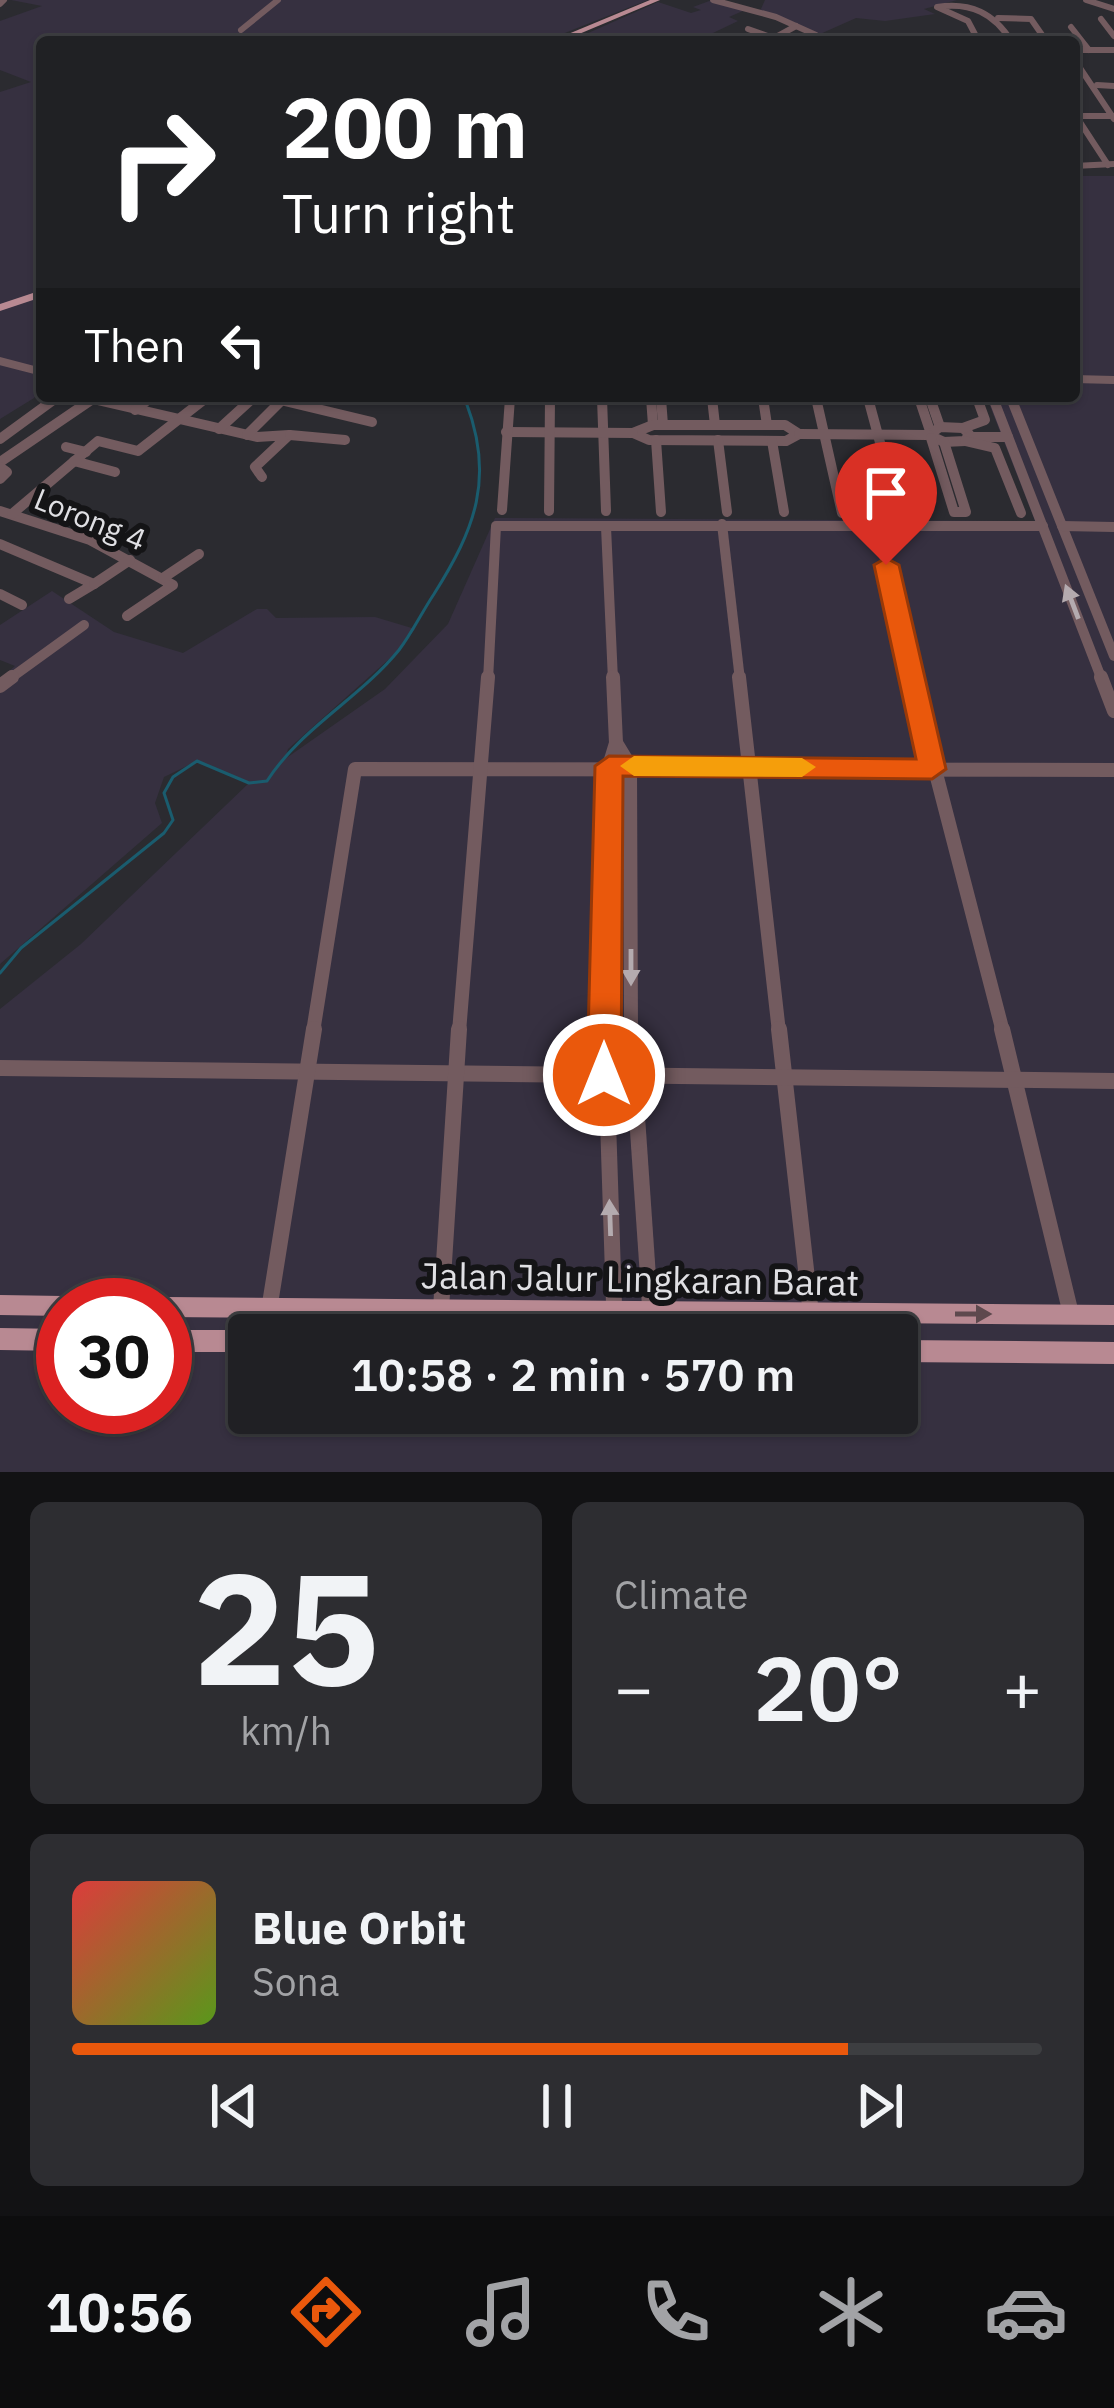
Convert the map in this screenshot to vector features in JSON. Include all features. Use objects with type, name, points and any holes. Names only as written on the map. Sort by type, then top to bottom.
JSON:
[{"type":"main road","points":[[568,36],[656,0]]},
{"type":"main road","points":[[0,308],[36,295]]},
{"type":"main road","points":[[0,1305],[36,1306]]},
{"type":"main road","name":"Jalan Jalur Lingkaran Barat","points":[[192,1308],[784,1314]]},
{"type":"main road","name":"Jalan Jalur Lingkaran Barat","points":[[918,1315],[1114,1315]]},
{"type":"main road","points":[[0,1339],[36,1340]]},
{"type":"main road","points":[[192,1341],[228,1341]]},
{"type":"main road","points":[[918,1351],[1114,1353]]},
{"type":"street","points":[[242,30],[278,0]]},
{"type":"street","points":[[712,0],[815,36]]},
{"type":"street","points":[[1086,0],[1114,7]]},
{"type":"street","points":[[1097,0],[1114,7]]},
{"type":"street","points":[[972,36],[968,21],[937,7],[959,2],[998,18],[1032,19],[1043,36]]},
{"type":"street","points":[[998,18],[1009,36]]},
{"type":"street","points":[[1101,19],[1114,36]]},
{"type":"street","points":[[777,36],[796,26]]},
{"type":"street","points":[[1071,26],[1078,36]]},
{"type":"street","points":[[748,29],[764,36]]},
{"type":"street","points":[[1080,38],[1089,50]]},
{"type":"street","points":[[1080,50],[1112,53]]},
{"type":"street","points":[[1080,60],[1094,85]]},
{"type":"street","points":[[1080,67],[1110,106],[1080,114]]},
{"type":"street","points":[[1080,84],[1114,86]]},
{"type":"street","points":[[1080,122],[1111,165]]},
{"type":"street","points":[[1080,166],[1111,165]]},
{"type":"street","points":[[0,361],[36,371]]},
{"type":"street","points":[[1080,383],[1114,384]]},
{"type":"street","points":[[0,439],[50,402]]},
{"type":"street","points":[[0,479],[8,472],[0,464],[89,402]]},
{"type":"street","points":[[108,402],[247,435],[345,440]]},
{"type":"street","points":[[135,410],[145,402]]},
{"type":"street","points":[[138,451],[201,402]]},
{"type":"street","points":[[219,429],[248,402]]},
{"type":"street","points":[[247,435],[280,402]]},
{"type":"street","points":[[295,402],[372,422]]},
{"type":"street","points":[[502,510],[509,402]]},
{"type":"street","points":[[549,511],[550,402]]},
{"type":"street","points":[[602,402],[606,511]]},
{"type":"street","points":[[652,402],[658,424]]},
{"type":"street","points":[[658,424],[661,402]]},
{"type":"street","points":[[713,402],[715,425]]},
{"type":"street","points":[[764,402],[767,425]]},
{"type":"street","points":[[817,402],[842,513]]},
{"type":"street","points":[[870,402],[899,513]]},
{"type":"street","points":[[920,402],[954,512],[966,512],[944,442],[932,432],[930,402]]},
{"type":"street","points":[[944,442],[985,420],[978,402]]},
{"type":"street","points":[[994,402],[1114,711]]},
{"type":"street","points":[[1012,402],[1114,656]]},
{"type":"street","points":[[633,433],[658,424],[767,425],[792,427],[799,434]]},
{"type":"street","points":[[506,432],[772,441],[792,440],[799,434],[1007,434]]},
{"type":"street","points":[[966,434],[995,448],[1021,513]]},
{"type":"street","points":[[262,477],[256,466],[290,435]]},
{"type":"street","points":[[6,513],[99,440],[152,454]]},
{"type":"street","points":[[656,440],[662,512]]},
{"type":"street","points":[[718,440],[811,1314]]},
{"type":"street","points":[[772,441],[784,512]]},
{"type":"street","points":[[66,447],[86,452]]},
{"type":"street","points":[[74,461],[115,472]]},
{"type":"street","name":"Lorong 4","points":[[6,513],[53,525],[173,581],[127,616]]},
{"type":"street","points":[[441,1309],[455,1074],[484,767],[495,528],[724,518],[1043,526]]},
{"type":"street","points":[[877,524],[932,769],[1016,1081],[1071,1314]]},
{"type":"street","points":[[606,526],[616,743],[609,766],[604,1075],[614,1314]]},
{"type":"street","points":[[1062,526],[1114,527]]},
{"type":"street","points":[[0,544],[94,584]]},
{"type":"street","points":[[173,581],[199,554]]},
{"type":"street","points":[[69,599],[130,560]]},
{"type":"street","points":[[0,594],[22,605]]},
{"type":"street","points":[[0,686],[84,625]]},
{"type":"street","points":[[616,743],[630,766],[632,1075],[650,1314]]},
{"type":"street","points":[[267,1314],[355,769],[1114,770]]},
{"type":"street","points":[[0,1068],[1114,1081]]},
{"type":"shaded area","points":[[11,0],[648,0],[557,36],[36,36],[36,396],[0,419],[0,92],[31,82],[0,70],[0,21],[42,6]]},
{"type":"shaded area","points":[[712,0],[745,10],[729,17],[738,21],[707,36],[582,36],[658,2],[691,13],[701,10],[693,7]]},
{"type":"shaded area","points":[[765,0],[957,0],[924,9],[935,14],[885,21],[856,18],[820,34],[760,11]]},
{"type":"shaded area","points":[[1080,176],[1114,176],[1114,1472],[0,1472],[0,1009],[81,944],[249,783],[197,761],[164,777],[155,803],[162,823],[0,964],[0,679],[15,666],[0,660],[0,625],[52,591],[114,632],[183,653],[257,609],[267,609],[276,618],[375,617],[415,629],[398,651],[288,749],[285,759],[385,689],[448,624],[495,518],[1035,521],[988,402],[1080,402]]},
{"type":"waterway","points":[[0,973],[21,948],[164,833],[173,820],[164,793],[173,777],[197,761],[249,783],[267,781],[297,745],[399,650],[470,525],[479,455],[466,402]]},
{"type":"slow traffic","points":[[634,766],[802,767]]},
{"type":"route","points":[[604,1075],[609,766],[932,769],[886,565]]}]
